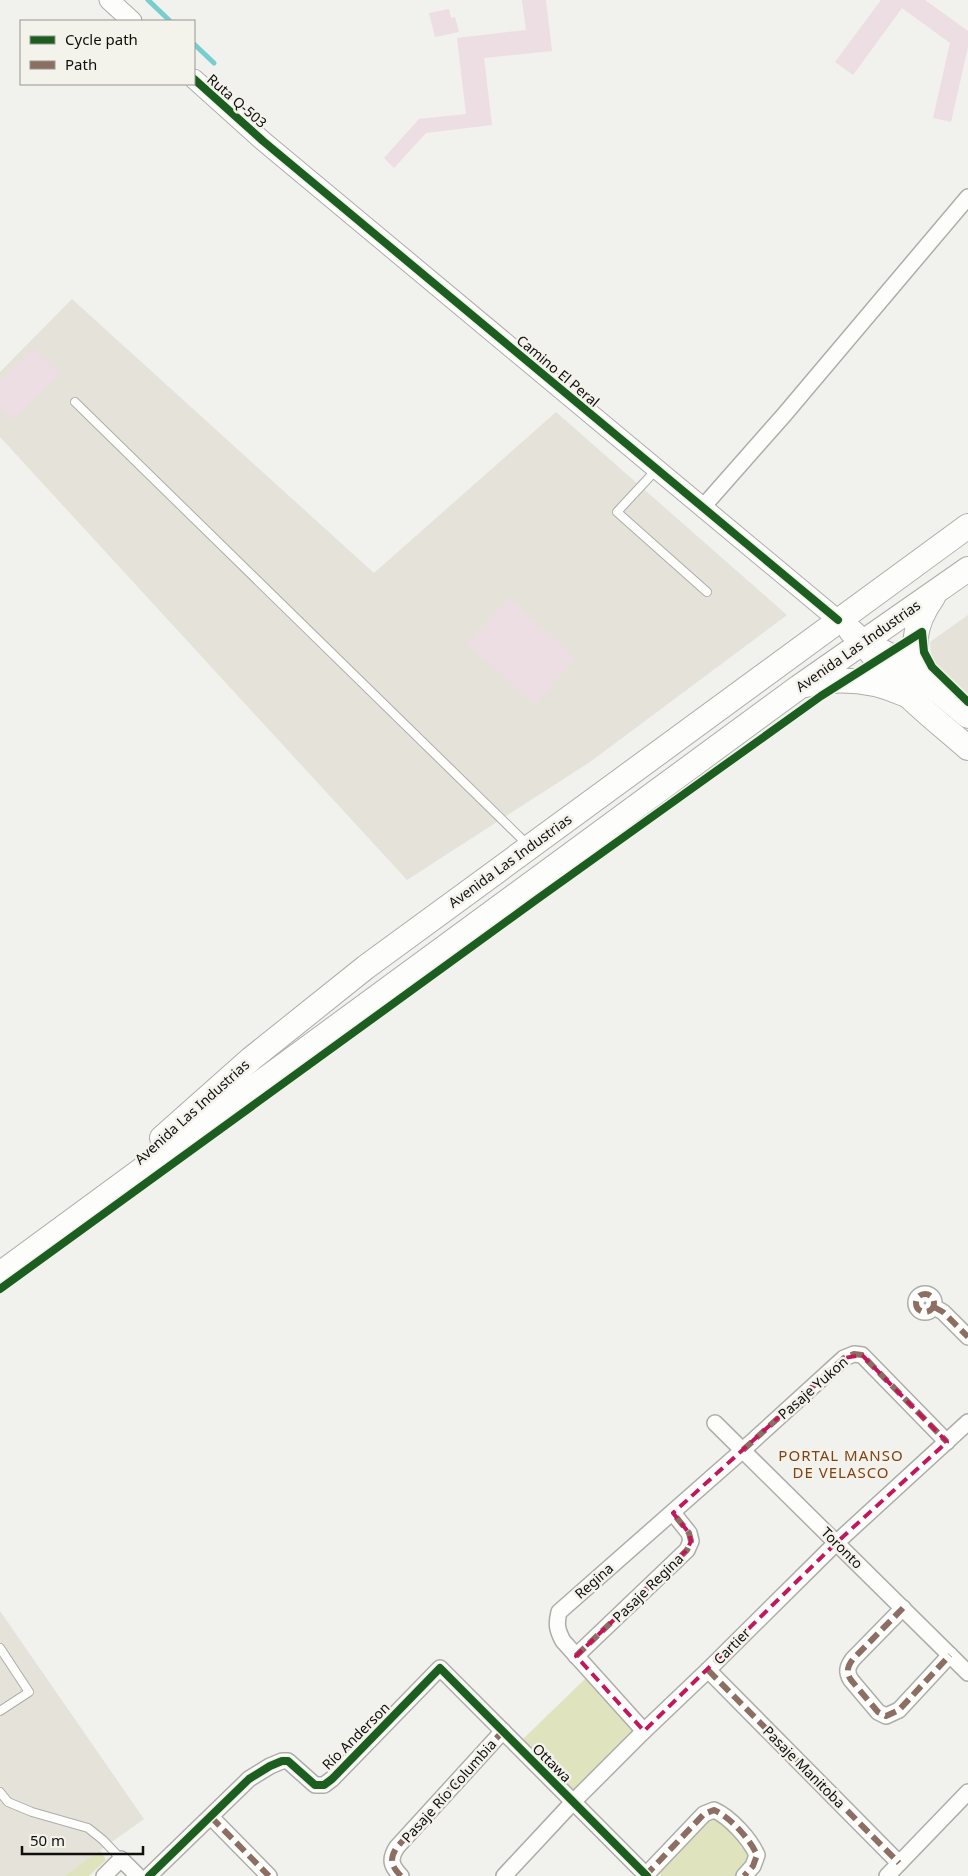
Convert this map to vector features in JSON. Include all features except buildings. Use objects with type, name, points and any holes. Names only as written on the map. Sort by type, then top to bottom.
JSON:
[{"type":"main road","name":"Avenida Las Industrias","points":[[72,1220],[216,1089],[300,1018],[366,966],[968,526]]},
{"type":"main road","name":"Avenida Las Industrias","points":[[0,1274],[799,687],[968,569]]},
{"type":"main road","points":[[939,590],[920,617],[915,636],[918,689],[968,748]]},
{"type":"main road","points":[[838,620],[863,642],[891,678],[918,689],[968,716]]},
{"type":"main road","points":[[799,687],[815,683],[849,680],[918,689]]},
{"type":"street","points":[[109,0],[131,20]]},
{"type":"street","name":"Ruta Q-503","points":[[195,80],[263,141]]},
{"type":"street","name":"Camino El Peral","points":[[263,141],[838,620]]},
{"type":"street","points":[[702,508],[784,415],[968,197]]},
{"type":"street","points":[[934,1307],[943,1312],[968,1337]]},
{"type":"street","name":"Pasaje Yukon","points":[[743,1450],[844,1358],[854,1354],[862,1355],[947,1442]]},
{"type":"street","name":"Cartier","points":[[504,1876],[573,1802],[836,1542],[968,1422]]},
{"type":"street","name":"Toronto","points":[[715,1423],[968,1673]]},
{"type":"street","name":"Regina","points":[[644,1731],[563,1641],[557,1630],[556,1622],[559,1612],[743,1450]]},
{"type":"street","name":"Pasaje Regina","points":[[576,1656],[687,1550],[691,1542],[689,1533],[673,1513]]},
{"type":"street","points":[[903,1608],[852,1659],[848,1666],[850,1680],[878,1712],[886,1716],[899,1710],[950,1655]]},
{"type":"street","name":"Ottawa","points":[[440,1668],[646,1876]]},
{"type":"street","name":"Río Anderson","points":[[210,1817],[249,1779],[282,1760],[292,1763],[315,1785],[324,1784],[332,1779],[440,1668]]},
{"type":"street","name":"Pasaje Manitoba","points":[[708,1670],[899,1864]]},
{"type":"street","name":"Pasaje Río Columbia","points":[[401,1876],[391,1861],[397,1847],[503,1731]]},
{"type":"street","points":[[887,1876],[968,1792]]},
{"type":"street","points":[[646,1876],[704,1814],[714,1810],[723,1814],[753,1846],[757,1855],[753,1866],[744,1876]]},
{"type":"street","points":[[149,1876],[210,1817],[269,1876]]},
{"type":"street","points":[[104,1876],[121,1859],[138,1876]]},
{"type":"lane","points":[[75,402],[530,846]]},
{"type":"lane","points":[[656,470],[617,512],[707,592]]},
{"type":"lane","points":[[0,1648],[29,1692],[0,1711]]},
{"type":"lane","points":[[0,1792],[8,1802],[32,1812],[88,1828],[103,1840],[121,1859]]},
{"type":"highlighted area","points":[[862,1355],[947,1442],[836,1543],[644,1731],[576,1656],[687,1550],[691,1541],[689,1533],[673,1513],[844,1358]]},
{"type":"shaded area","points":[[72,299],[374,573],[556,412],[787,615],[590,762],[407,880],[0,437],[0,372]]},
{"type":"shaded area","points":[[968,615],[968,694],[932,661],[930,642]]},
{"type":"shaded area","points":[[0,1611],[144,1819],[64,1876],[0,1876]]},
{"type":"green space","points":[[588,1676],[639,1731],[575,1796],[521,1741]]},
{"type":"green space","points":[[713,1814],[753,1852],[738,1876],[661,1876],[659,1872]]},
{"type":"green space","points":[[100,1850],[106,1860],[89,1876],[64,1876]]},
{"type":"waterway","points":[[148,0],[169,20]]},
{"type":"waterway","points":[[195,45],[214,63]]},
{"type":"marked path","points":[[921,1294],[929,1294],[934,1299],[934,1303],[932,1310],[921,1312],[916,1307],[916,1299],[921,1294]]},
{"type":"marked path","points":[[934,1307],[943,1312],[968,1337]]},
{"type":"marked path","points":[[743,1450],[844,1358],[854,1354],[862,1355],[947,1442]]},
{"type":"marked path","points":[[576,1656],[687,1550],[691,1541],[689,1533],[673,1513]]},
{"type":"marked path","points":[[903,1608],[853,1659],[848,1667],[848,1674],[851,1680],[878,1712],[886,1716],[899,1710],[950,1655]]},
{"type":"marked path","points":[[708,1670],[899,1863]]},
{"type":"marked path","points":[[401,1876],[392,1862],[397,1847],[503,1731]]},
{"type":"marked path","points":[[645,1876],[704,1814],[714,1810],[739,1829],[750,1842],[757,1855],[753,1866],[744,1876]]},
{"type":"marked path","points":[[211,1817],[269,1876]]},
{"type":"cycle path","points":[[195,80],[263,141],[838,620]]},
{"type":"cycle path","points":[[0,1289],[536,900],[821,696],[922,632],[924,652],[932,667],[968,702]]},
{"type":"cycle path","points":[[149,1876],[249,1779],[270,1766],[282,1761],[288,1761],[315,1785],[324,1785],[440,1668],[647,1876]]},
{"type":"district","name":"PORTAL MANSO DE VELASCO","points":[[841,1464]]}]
